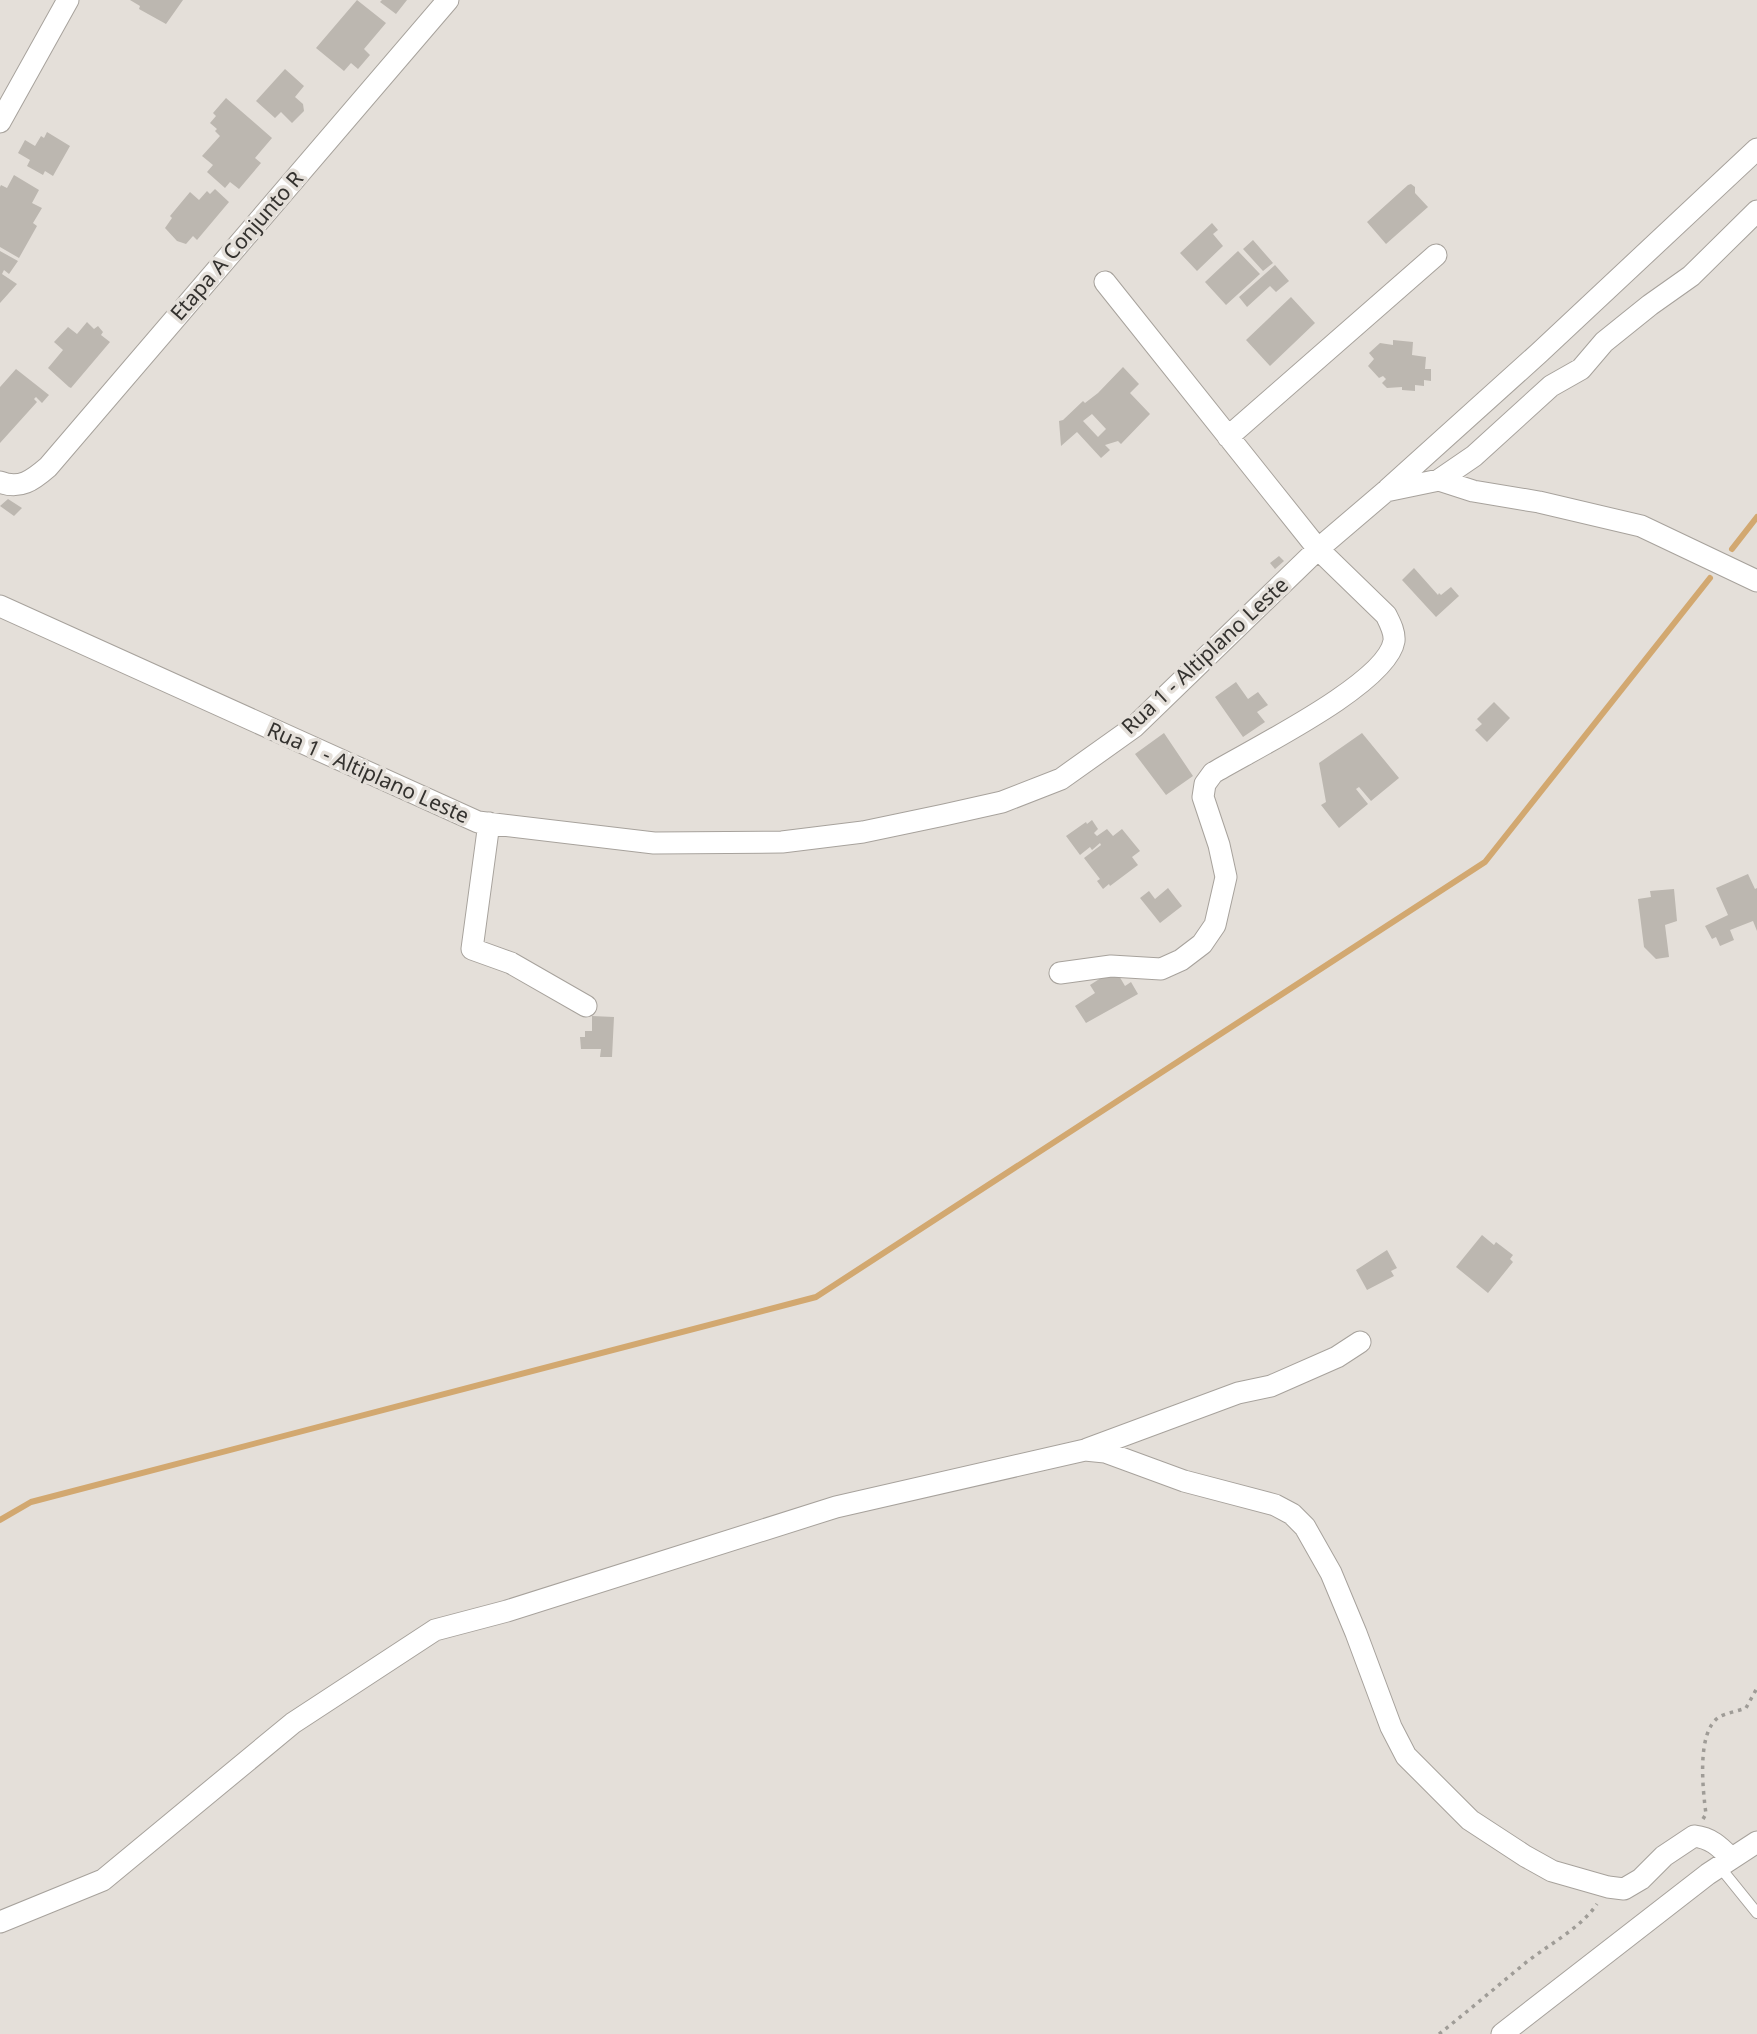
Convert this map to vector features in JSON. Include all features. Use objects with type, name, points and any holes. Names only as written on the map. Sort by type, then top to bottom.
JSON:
[{"type":"street","points":[[0,122],[68,0]]},
{"type":"street","name":"Etapa A Conjunto R","points":[[10,484],[35,478],[48,467],[448,0]]},
{"type":"street","points":[[1386,491],[1539,353],[1757,149]]},
{"type":"street","points":[[1439,480],[1474,456],[1551,386],[1581,369],[1604,342],[1691,276],[1757,211]]},
{"type":"street","points":[[1228,437],[1436,255]]},
{"type":"street","points":[[1060,973],[1111,966],[1161,968],[1181,960],[1202,944],[1215,925],[1226,877],[1219,845],[1203,797],[1205,784],[1213,773],[1340,699],[1370,675],[1394,641],[1386,615],[1318,549],[1105,282]]},
{"type":"street","name":"Rua 1 - Altiplano Leste","points":[[0,606],[478,822],[654,843],[782,842],[863,832],[1002,802],[1061,779],[1134,727],[1318,549],[1386,491],[1439,480],[1473,491],[1539,502],[1641,526],[1757,581]]},
{"type":"street","points":[[489,823],[472,949],[511,963],[586,1006]]},
{"type":"street","points":[[0,1922],[103,1880],[215,1784],[293,1723],[435,1630],[507,1611],[836,1507],[1085,1450],[1238,1393],[1271,1386],[1337,1357],[1360,1342]]},
{"type":"street","points":[[1085,1450],[1105,1452],[1184,1481],[1275,1505],[1292,1514],[1305,1527],[1331,1573],[1391,1727],[1406,1756],[1470,1820],[1494,1836],[1552,1871],[1624,1889],[1641,1879],[1664,1856],[1694,1836],[1707,1837],[1713,1841],[1725,1862]]},
{"type":"street","points":[[1502,2034],[1725,1862],[1757,1842]]},
{"type":"lane","points":[[1725,1862],[1757,1913]]},
{"type":"path","points":[[1694,1836],[1706,1814],[1702,1769],[1709,1732],[1718,1718],[1746,1708],[1757,1688]]},
{"type":"path","points":[[1439,2034],[1591,1913],[1608,1887]]},
{"type":"building","points":[[130,0],[183,0],[166,24],[139,9],[140,6]]},
{"type":"building","points":[[357,0],[386,23],[364,49],[370,55],[358,69],[351,63],[344,71],[316,48]]},
{"type":"building","points":[[407,0],[396,14],[380,2]]},
{"type":"building","points":[[285,69],[304,86],[295,97],[303,104],[304,111],[292,123],[281,112],[275,118],[256,101]]},
{"type":"building","points":[[226,98],[272,138],[255,158],[261,163],[239,189],[230,182],[225,188],[207,172],[213,165],[202,156],[220,136],[210,123],[216,116],[213,113]]},
{"type":"building","points":[[47,132],[70,146],[53,176],[45,171],[43,175],[27,166],[30,160],[18,153],[25,140],[35,146]]},
{"type":"building","points":[[14,175],[39,190],[32,203],[42,208],[33,223],[37,226],[19,258],[0,247],[0,187],[1,185],[7,188]]},
{"type":"building","points":[[1408,185],[1415,187],[1415,193],[1428,207],[1386,244],[1367,222]]},
{"type":"building","points":[[215,189],[229,202],[197,240],[193,236],[186,244],[177,241],[165,228],[172,218],[170,216],[190,192],[199,200],[207,191],[210,194]]},
{"type":"building","points":[[1212,223],[1218,230],[1213,234],[1223,246],[1197,271],[1180,253]]},
{"type":"building","points":[[1253,240],[1273,263],[1263,271],[1243,249]]},
{"type":"building","points":[[0,251],[18,261],[9,274],[4,270],[2,274],[17,284],[0,303]]},
{"type":"building","points":[[1238,251],[1260,274],[1226,305],[1205,282]]},
{"type":"building","points":[[1275,265],[1289,281],[1276,292],[1270,286],[1247,307],[1239,297]]},
{"type":"building","points":[[1291,297],[1315,323],[1270,366],[1246,340]]},
{"type":"building","points":[[87,322],[94,329],[98,326],[103,332],[101,335],[110,342],[71,388],[48,368],[63,350],[54,342],[68,327],[77,334]]},
{"type":"building","points":[[1393,340],[1413,342],[1412,355],[1426,357],[1425,369],[1431,369],[1431,381],[1424,380],[1424,386],[1415,385],[1415,391],[1402,390],[1402,387],[1387,388],[1382,383],[1386,379],[1383,376],[1379,378],[1368,366],[1374,359],[1369,353],[1380,343],[1393,345]]},
{"type":"building","points":[[1123,367],[1139,384],[1130,393],[1150,414],[1121,444],[1118,441],[1105,445],[1110,450],[1101,458],[1077,432],[1061,446],[1059,421],[1083,401],[1085,403]],"holes":[[[1092,414],[1106,429],[1098,437],[1083,421]]]},
{"type":"building","points":[[16,369],[49,395],[42,403],[36,397],[34,399],[37,402],[0,443],[0,387]]},
{"type":"building","points":[[8,499],[22,508],[14,516],[0,506]]},
{"type":"building","points":[[1279,556],[1284,561],[1275,569],[1270,563]]},
{"type":"building","points":[[1414,568],[1438,595],[1451,587],[1459,596],[1436,617],[1402,580]]},
{"type":"building","points":[[1236,682],[1248,699],[1258,692],[1268,705],[1257,712],[1265,722],[1243,737],[1215,697]]},
{"type":"building","points":[[1494,702],[1510,718],[1487,742],[1475,730],[1482,724],[1477,719]]},
{"type":"building","points":[[1164,733],[1193,776],[1166,795],[1135,754]]},
{"type":"building","points":[[1362,733],[1399,778],[1371,801],[1359,787],[1356,789],[1368,804],[1339,828],[1321,805],[1326,802],[1319,763]]},
{"type":"building","points":[[1092,820],[1098,829],[1094,833],[1097,836],[1107,829],[1113,836],[1122,829],[1140,851],[1132,857],[1138,865],[1103,889],[1097,881],[1100,879],[1084,858],[1101,845],[1100,843],[1080,855],[1066,836]]},
{"type":"building","points":[[1748,874],[1755,889],[1757,888],[1757,931],[1753,921],[1730,930],[1734,940],[1720,946],[1716,937],[1712,939],[1705,926],[1728,915],[1716,888]]},
{"type":"building","points":[[1168,888],[1182,906],[1160,923],[1140,898],[1149,891],[1155,899]]},
{"type":"building","points":[[1674,889],[1677,921],[1665,925],[1669,957],[1656,959],[1644,947],[1638,899],[1651,897],[1650,891]]},
{"type":"building","points":[[1115,969],[1125,986],[1131,982],[1138,994],[1086,1023],[1075,1006],[1095,993],[1090,985]]},
{"type":"building","points":[[592,1016],[614,1017],[612,1057],[600,1057],[601,1049],[581,1049],[580,1037],[585,1037],[585,1031],[592,1031]]},
{"type":"building","points":[[1482,1235],[1513,1255],[1510,1259],[1513,1262],[1488,1293],[1456,1267]]},
{"type":"building","points":[[1387,1250],[1397,1268],[1391,1271],[1394,1276],[1367,1290],[1356,1270]]},
{"type":"waterway","points":[[1732,549],[1757,517]]},
{"type":"waterway","points":[[0,1520],[31,1502],[816,1297],[1485,862],[1710,578]]}]
